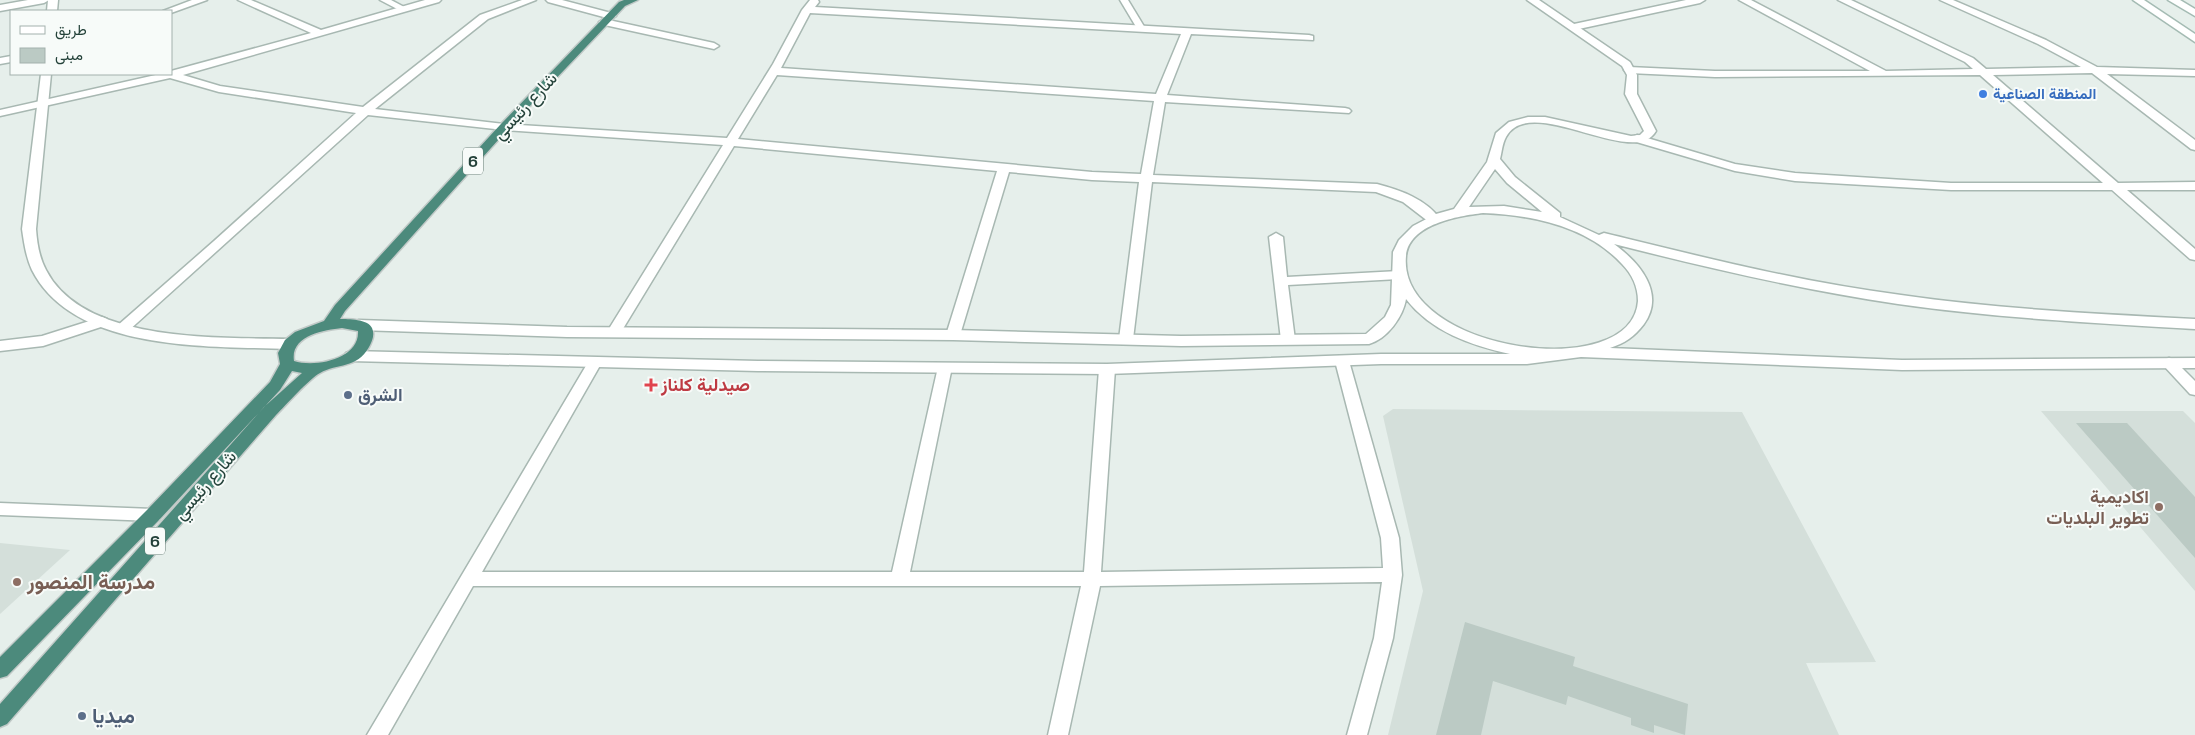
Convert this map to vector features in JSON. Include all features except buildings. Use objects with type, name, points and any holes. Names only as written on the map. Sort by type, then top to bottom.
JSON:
[{"type":"highway","name":"شارع رئيسي","points":[[330,324],[340,308],[504,127],[626,1]]},
{"type":"highway","points":[[290,344],[307,332],[330,324],[351,322],[359,325]]},
{"type":"highway","name":"شارع رئيسي","points":[[290,344],[284,358],[287,364],[303,370],[328,367],[351,356],[365,342],[367,335],[365,329],[359,325]]},
{"type":"highway","name":"شارع رئيسي","points":[[0,670],[153,515],[275,386],[283,375],[287,364]]},
{"type":"highway","name":"شارع رئيسي","points":[[0,718],[270,411],[315,369]]},
{"type":"street","points":[[0,8],[44,0]]},
{"type":"street","points":[[171,10],[202,0]]},
{"type":"street","points":[[243,0],[320,33]]},
{"type":"street","points":[[172,74],[436,0]]},
{"type":"street","points":[[122,329],[219,244],[365,111],[484,17],[531,0]]},
{"type":"street","points":[[551,0],[608,19],[714,46]]},
{"type":"street","points":[[1532,0],[1620,59],[1630,70],[1633,81],[1631,94],[1650,131],[1646,136],[1637,139]]},
{"type":"street","points":[[1574,27],[1700,0]]},
{"type":"street","points":[[1744,0],[1885,74]]},
{"type":"street","points":[[1843,0],[1969,60],[2195,256]]},
{"type":"street","points":[[1945,0],[2042,42],[2094,70],[2195,146]]},
{"type":"street","points":[[2138,0],[2195,39]]},
{"type":"street","points":[[2173,0],[2195,13]]},
{"type":"street","points":[[614,332],[731,142],[811,5],[1309,38]]},
{"type":"street","points":[[1126,339],[1146,178],[1160,99],[1187,31]]},
{"type":"street","points":[[1630,70],[1714,74],[1885,74],[2094,70],[2195,73]]},
{"type":"street","points":[[772,71],[1345,111]]},
{"type":"street","points":[[172,74],[220,89],[365,111],[504,127],[731,142],[1004,168],[1146,178],[1376,188],[1408,199],[1434,219]]},
{"type":"street","points":[[46,75],[29,229],[29,245],[40,275],[52,290],[84,313],[122,329],[164,338],[290,344]]},
{"type":"street","points":[[0,114],[167,75]]},
{"type":"street","points":[[1458,212],[1480,183],[1494,160],[1502,132],[1523,122],[1542,120],[1558,122],[1624,139],[1637,139],[1725,166],[1797,178],[1933,186],[2195,186]]},
{"type":"street","points":[[1494,160],[1526,194],[1566,223]]},
{"type":"street","points":[[954,335],[1004,168]]},
{"type":"street","points":[[351,356],[595,362],[1108,369],[1342,360],[1527,359],[1581,352],[1611,343],[1633,329],[1644,311],[1644,290],[1635,270],[1616,250],[1591,234],[1566,223],[1538,215],[1510,210],[1483,210],[1458,212],[1434,219],[1416,229],[1403,242],[1397,258],[1400,293],[1398,306],[1391,320],[1368,339],[1181,341],[954,335],[614,332],[359,325]]},
{"type":"street","points":[[1591,234],[1736,269],[1825,287],[1940,305],[2021,313],[2195,324]]},
{"type":"street","points":[[1276,237],[1288,340]]},
{"type":"street","points":[[1281,281],[1399,275]]},
{"type":"street","points":[[1399,275],[1410,297],[1433,318],[1465,336],[1503,348],[1543,354],[1581,352],[1902,365],[2195,363]]},
{"type":"street","points":[[0,346],[43,341],[102,322]]},
{"type":"street","points":[[1342,360],[1390,538],[1393,575],[1391,604],[1356,735]]},
{"type":"street","points":[[377,735],[595,362]]},
{"type":"street","points":[[2169,363],[2195,390]]},
{"type":"street","points":[[899,579],[945,367]]},
{"type":"street","points":[[1058,735],[1092,579],[1108,369]]},
{"type":"street","points":[[0,509],[153,515]]},
{"type":"street","points":[[468,579],[1092,579],[1393,575]]},
{"type":"lane","points":[[384,0],[404,9]]},
{"type":"lane","points":[[1124,0],[1141,28]]},
{"type":"shaded area","points":[[1393,409],[1742,412],[1876,662],[1806,663],[1839,735],[1388,735],[1423,591],[1383,416]]},
{"type":"shaded area","name":"اكاديمية تطوير البلديات","points":[[2041,411],[2183,411],[2195,423],[2195,591]]},
{"type":"shaded area","name":"مدرسة المنصور","points":[[0,543],[70,550],[0,614]]},
{"type":"place","name":"المنطقة الصناعية","points":[[1983,94]]},
{"type":"place","name":"صيدلية كلناز","points":[[651,385]]},
{"type":"place","name":"الشرق","points":[[348,395]]},
{"type":"place","name":"اكاديمية تطوير البلديات","points":[[2159,507]]},
{"type":"place","name":"مدرسة المنصور","points":[[17,582]]},
{"type":"place","name":"ميديا","points":[[82,716]]}]
